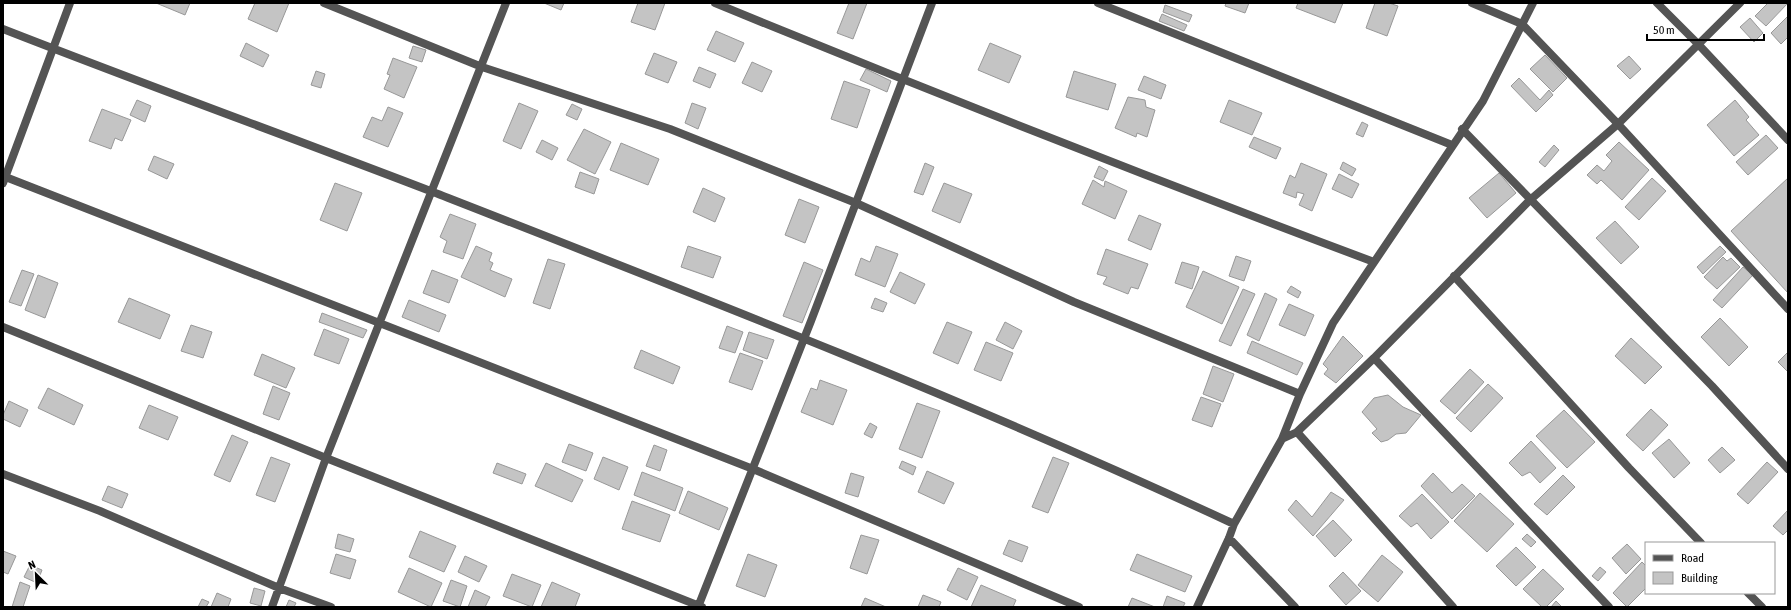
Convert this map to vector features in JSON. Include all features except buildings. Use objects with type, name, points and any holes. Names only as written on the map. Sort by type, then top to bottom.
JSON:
[{"type":"street","points":[[70,3],[4,179],[753,469],[1079,607]]},
{"type":"street","points":[[324,3],[482,67],[670,129],[856,203],[1074,302],[1300,394]]},
{"type":"street","points":[[272,607],[326,458],[433,192],[506,3]]},
{"type":"street","points":[[716,3],[903,80],[1136,172],[1374,262]]},
{"type":"street","points":[[3,327],[699,607],[804,339],[932,3]]},
{"type":"street","points":[[1098,3],[1452,145]]},
{"type":"street","points":[[1472,3],[1522,24],[1618,124],[1788,309]]},
{"type":"street","points":[[1197,607],[1234,524],[1282,438],[1300,394],[1333,324],[1462,129],[1483,101],[1534,3]]},
{"type":"street","points":[[1657,3],[1698,44],[1788,140]]},
{"type":"street","points":[[1282,438],[1296,432],[1374,358],[1530,200],[1618,124],[1740,3]]},
{"type":"street","points":[[3,29],[433,192],[804,339],[983,412],[1234,524]]},
{"type":"street","points":[[1462,129],[1712,386],[1788,469]]},
{"type":"street","points":[[1454,276],[1629,468],[1700,542]]},
{"type":"street","points":[[1374,358],[1609,607]]},
{"type":"street","points":[[1296,432],[1454,607]]},
{"type":"street","points":[[3,474],[100,511],[279,588],[331,607]]},
{"type":"street","points":[[1229,538],[1295,607]]},
{"type":"street","points":[[1749,594],[1762,607]]}]
